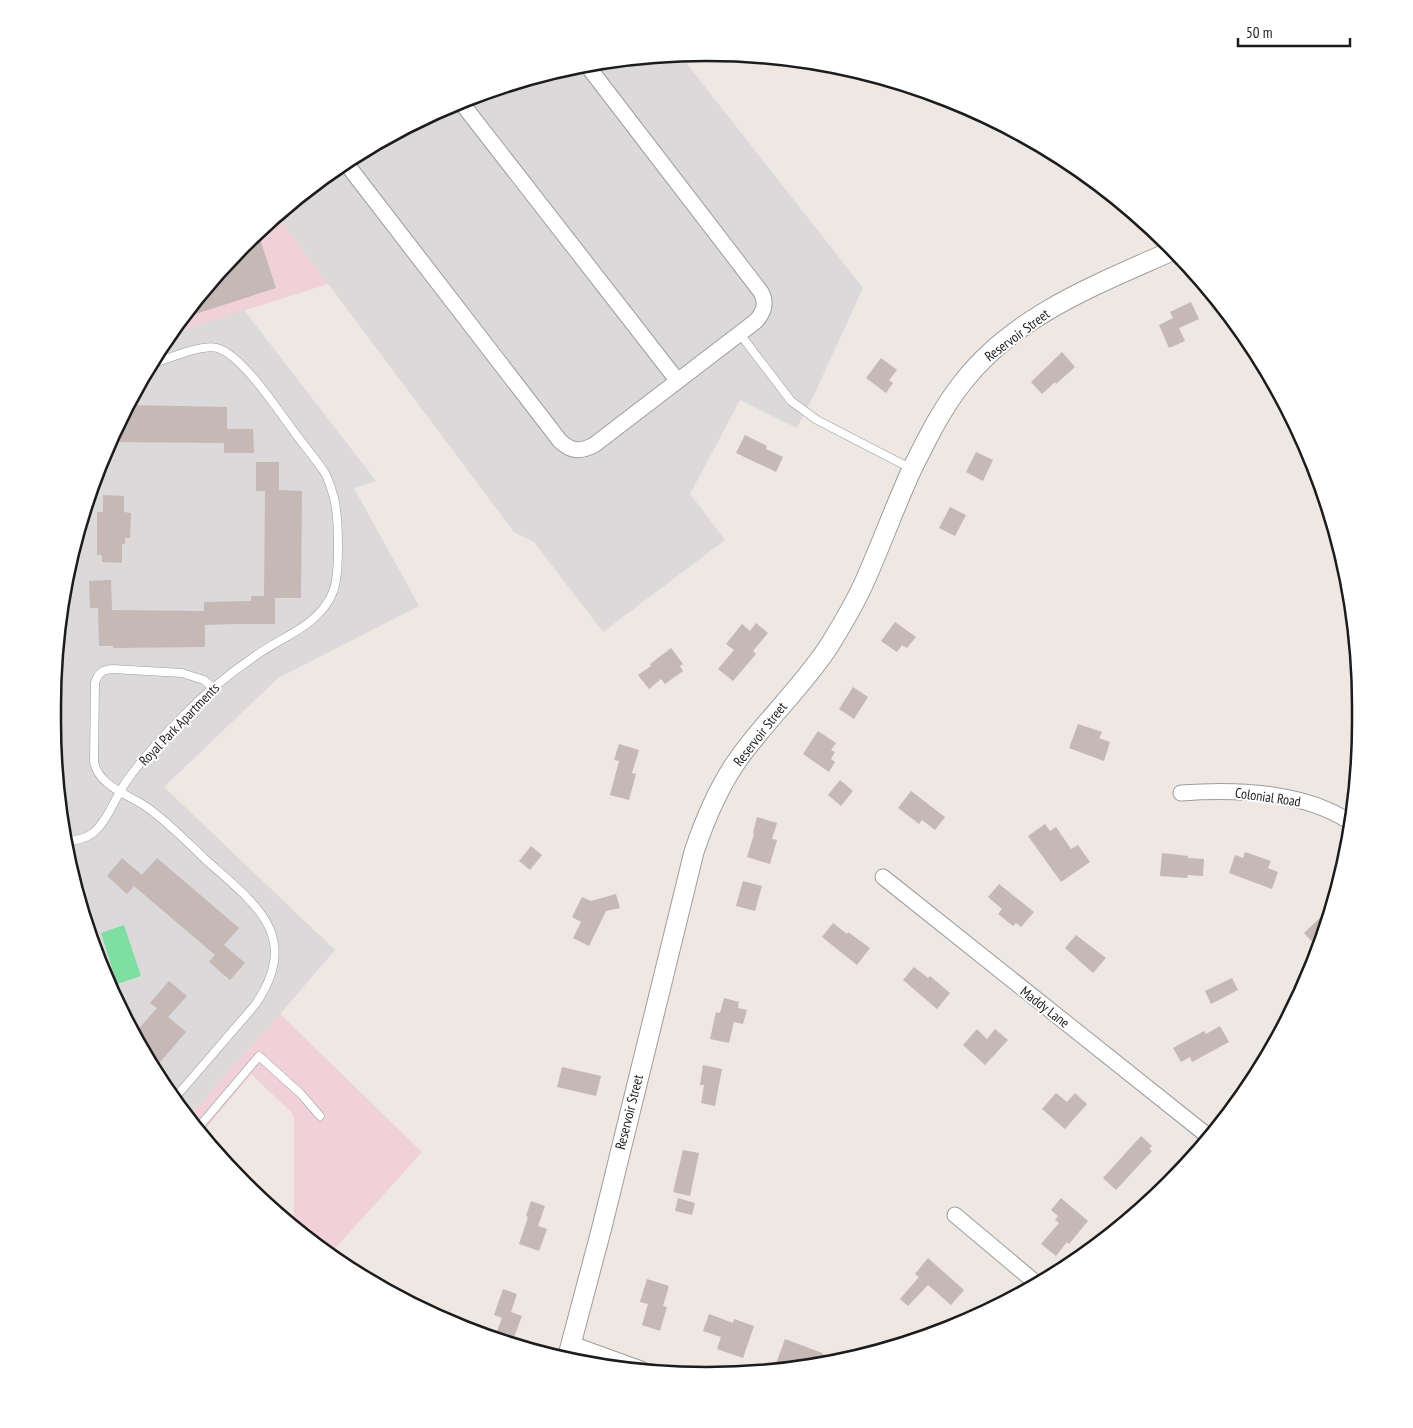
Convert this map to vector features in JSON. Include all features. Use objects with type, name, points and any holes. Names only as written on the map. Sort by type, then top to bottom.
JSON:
[{"type":"street","points":[[351,168],[567,447],[575,451],[584,450],[594,445],[677,380],[740,334],[756,321],[763,312],[765,303],[761,292],[592,72]]},
{"type":"street","points":[[465,108],[677,380]]},
{"type":"street","name":"Reservoir Street","points":[[569,1351],[602,1227],[672,935],[694,852],[702,828],[724,781],[739,758],[803,681],[849,613],[864,584],[912,469],[950,400],[975,368],[994,349],[1040,315],[1068,298],[1166,253]]},
{"type":"street","name":"Colonial Road","points":[[1181,793],[1221,790],[1298,798],[1338,813],[1344,818]]},
{"type":"street","name":"Maddy Lane","points":[[883,877],[1203,1132]]},
{"type":"street","points":[[954,1215],[1031,1279]]},
{"type":"lane","points":[[740,334],[791,401],[799,408],[817,420],[912,469]]},
{"type":"lane","name":"Royal Park Apartments","points":[[73,840],[85,838],[93,833],[141,762],[184,715],[213,688],[258,654],[307,625],[318,616],[333,592],[336,578],[337,523],[334,499],[326,474],[257,382],[227,352],[216,348],[202,348],[162,361]]},
{"type":"lane","points":[[179,1093],[264,993],[270,979],[273,963],[274,937],[263,914],[242,892],[148,808],[100,777],[96,769],[95,683],[97,675],[103,670],[112,669],[182,673],[204,680],[213,688]]},
{"type":"lane","points":[[202,1123],[259,1056],[301,1094],[320,1116]]},
{"type":"shaded area","points":[[685,62],[863,288],[797,428],[740,400],[690,494],[725,540],[603,632],[534,542],[514,532],[281,221],[348,170],[421,128],[460,110],[499,95],[539,83],[581,74],[622,67]]},
{"type":"shaded area","points":[[281,221],[328,284],[183,330],[221,281]]},
{"type":"shaded area","points":[[244,310],[376,481],[354,488],[419,606],[278,678],[164,787],[335,950],[193,1112],[170,1080],[128,1007],[95,929],[83,889],[67,806],[61,722],[67,622],[83,539],[95,499],[128,421],[148,384],[184,330]]},
{"type":"shaded area","points":[[280,1014],[422,1152],[335,1248],[294,1217],[294,1118],[292,1113],[251,1074],[206,1128],[193,1112]]},
{"type":"green space","points":[[124,925],[141,976],[117,984],[101,933]]},
{"type":"building","points":[[260,240],[276,288],[195,314],[221,281]]},
{"type":"building","points":[[1191,302],[1199,319],[1179,328],[1185,341],[1169,348],[1159,325],[1173,318],[1170,312]]},
{"type":"building","points":[[1062,352],[1075,367],[1042,394],[1031,382]]},
{"type":"building","points":[[881,358],[897,370],[889,380],[893,383],[886,393],[866,378]]},
{"type":"building","points":[[137,405],[227,407],[227,429],[253,429],[254,453],[224,453],[224,443],[118,442]]},
{"type":"building","points":[[745,435],[767,446],[766,449],[783,457],[776,472],[736,453]]},
{"type":"building","points":[[976,452],[993,460],[983,481],[966,472]]},
{"type":"building","points":[[256,462],[279,462],[279,490],[302,491],[301,598],[275,598],[275,624],[205,625],[205,647],[113,648],[113,646],[99,646],[98,608],[90,608],[89,581],[111,580],[112,610],[204,611],[204,602],[251,601],[251,596],[264,596],[265,491],[256,491]]},
{"type":"building","points":[[103,495],[124,496],[124,512],[131,513],[130,538],[125,538],[125,544],[122,544],[122,563],[102,562],[102,555],[97,555],[97,512],[103,512]]},
{"type":"building","points":[[950,507],[966,515],[955,536],[939,528]]},
{"type":"building","points":[[895,622],[916,637],[907,648],[902,645],[897,652],[881,641]]},
{"type":"building","points":[[756,623],[768,633],[753,651],[756,654],[733,681],[718,669],[734,650],[726,644],[742,624],[750,631]]},
{"type":"building","points":[[671,648],[683,664],[680,666],[683,671],[665,684],[661,679],[649,689],[638,675]]},
{"type":"building","points":[[853,687],[868,697],[854,719],[839,709]]},
{"type":"building","points":[[1078,724],[1102,732],[1099,738],[1110,742],[1104,761],[1069,748]]},
{"type":"building","points":[[818,731],[836,743],[831,750],[835,752],[831,759],[835,762],[829,772],[803,754]]},
{"type":"building","points":[[619,744],[639,750],[632,773],[636,774],[629,800],[610,795],[619,761],[614,760]]},
{"type":"building","points":[[840,780],[853,791],[841,806],[828,795]]},
{"type":"building","points":[[911,791],[945,817],[935,830],[922,820],[919,824],[898,808]]},
{"type":"building","points":[[757,817],[777,823],[772,839],[777,840],[770,864],[747,857]]},
{"type":"building","points":[[1045,824],[1050,831],[1056,827],[1071,849],[1078,845],[1090,862],[1061,882],[1028,836]]},
{"type":"building","points":[[531,846],[542,855],[530,870],[519,861]]},
{"type":"building","points":[[1245,852],[1271,861],[1268,868],[1278,872],[1272,889],[1229,873],[1235,855],[1243,858]]},
{"type":"building","points":[[1162,853],[1204,859],[1203,876],[1188,875],[1187,878],[1160,876]]},
{"type":"building","points":[[122,858],[142,875],[157,858],[239,928],[224,945],[245,963],[230,980],[209,962],[215,955],[134,886],[127,894],[107,876]]},
{"type":"building","points":[[743,881],[762,886],[755,911],[736,906]]},
{"type":"building","points":[[999,884],[1034,912],[1021,927],[1016,923],[1013,926],[998,914],[1002,909],[988,897]]},
{"type":"building","points":[[616,894],[620,908],[606,911],[589,946],[573,938],[581,922],[572,917],[582,897],[591,901]]},
{"type":"building","points":[[1322,916],[1313,942],[1304,933]]},
{"type":"building","points":[[833,923],[870,948],[857,965],[822,937]]},
{"type":"building","points":[[1076,935],[1106,958],[1093,973],[1065,948]]},
{"type":"building","points":[[914,967],[928,978],[930,976],[950,993],[937,1009],[903,980]]},
{"type":"building","points":[[1232,978],[1238,990],[1211,1004],[1205,991]]},
{"type":"building","points":[[169,981],[187,996],[168,1017],[186,1032],[159,1063],[139,1028],[157,1008],[150,1003]]},
{"type":"building","points":[[724,998],[739,1002],[738,1008],[747,1010],[743,1024],[734,1022],[729,1043],[710,1039],[716,1012],[720,1013]]},
{"type":"building","points":[[1220,1026],[1229,1042],[1192,1062],[1190,1057],[1181,1062],[1173,1048],[1204,1031],[1206,1034]]},
{"type":"building","points":[[977,1029],[987,1039],[995,1029],[1008,1040],[985,1065],[963,1045]]},
{"type":"building","points":[[703,1065],[722,1069],[715,1106],[701,1103],[704,1085],[700,1085]]},
{"type":"building","points":[[562,1067],[601,1076],[596,1096],[557,1087]]},
{"type":"building","points":[[1056,1093],[1067,1102],[1075,1093],[1087,1104],[1065,1129],[1042,1109]]},
{"type":"building","points":[[1141,1136],[1152,1146],[1149,1149],[1152,1151],[1116,1190],[1103,1178]]},
{"type":"building","points":[[683,1150],[699,1153],[690,1196],[673,1192]]},
{"type":"building","points":[[678,1198],[695,1203],[692,1215],[675,1211]]},
{"type":"building","points":[[1061,1198],[1088,1221],[1056,1256],[1041,1244],[1059,1223],[1055,1220],[1058,1216],[1051,1210]]},
{"type":"building","points":[[531,1201],[545,1206],[538,1226],[547,1229],[539,1251],[519,1244]]},
{"type":"building","points":[[928,1258],[964,1290],[951,1305],[928,1285],[908,1306],[900,1299],[919,1277],[915,1274]]},
{"type":"building","points":[[647,1279],[669,1286],[663,1306],[667,1307],[660,1331],[642,1325],[648,1304],[640,1302]]},
{"type":"building","points":[[503,1289],[517,1294],[511,1312],[522,1316],[514,1337],[497,1332],[502,1318],[494,1315]]},
{"type":"building","points":[[709,1314],[733,1323],[734,1319],[754,1326],[743,1358],[717,1349],[721,1337],[703,1331]]},
{"type":"building","points":[[785,1339],[824,1355],[791,1361],[776,1362]]}]
